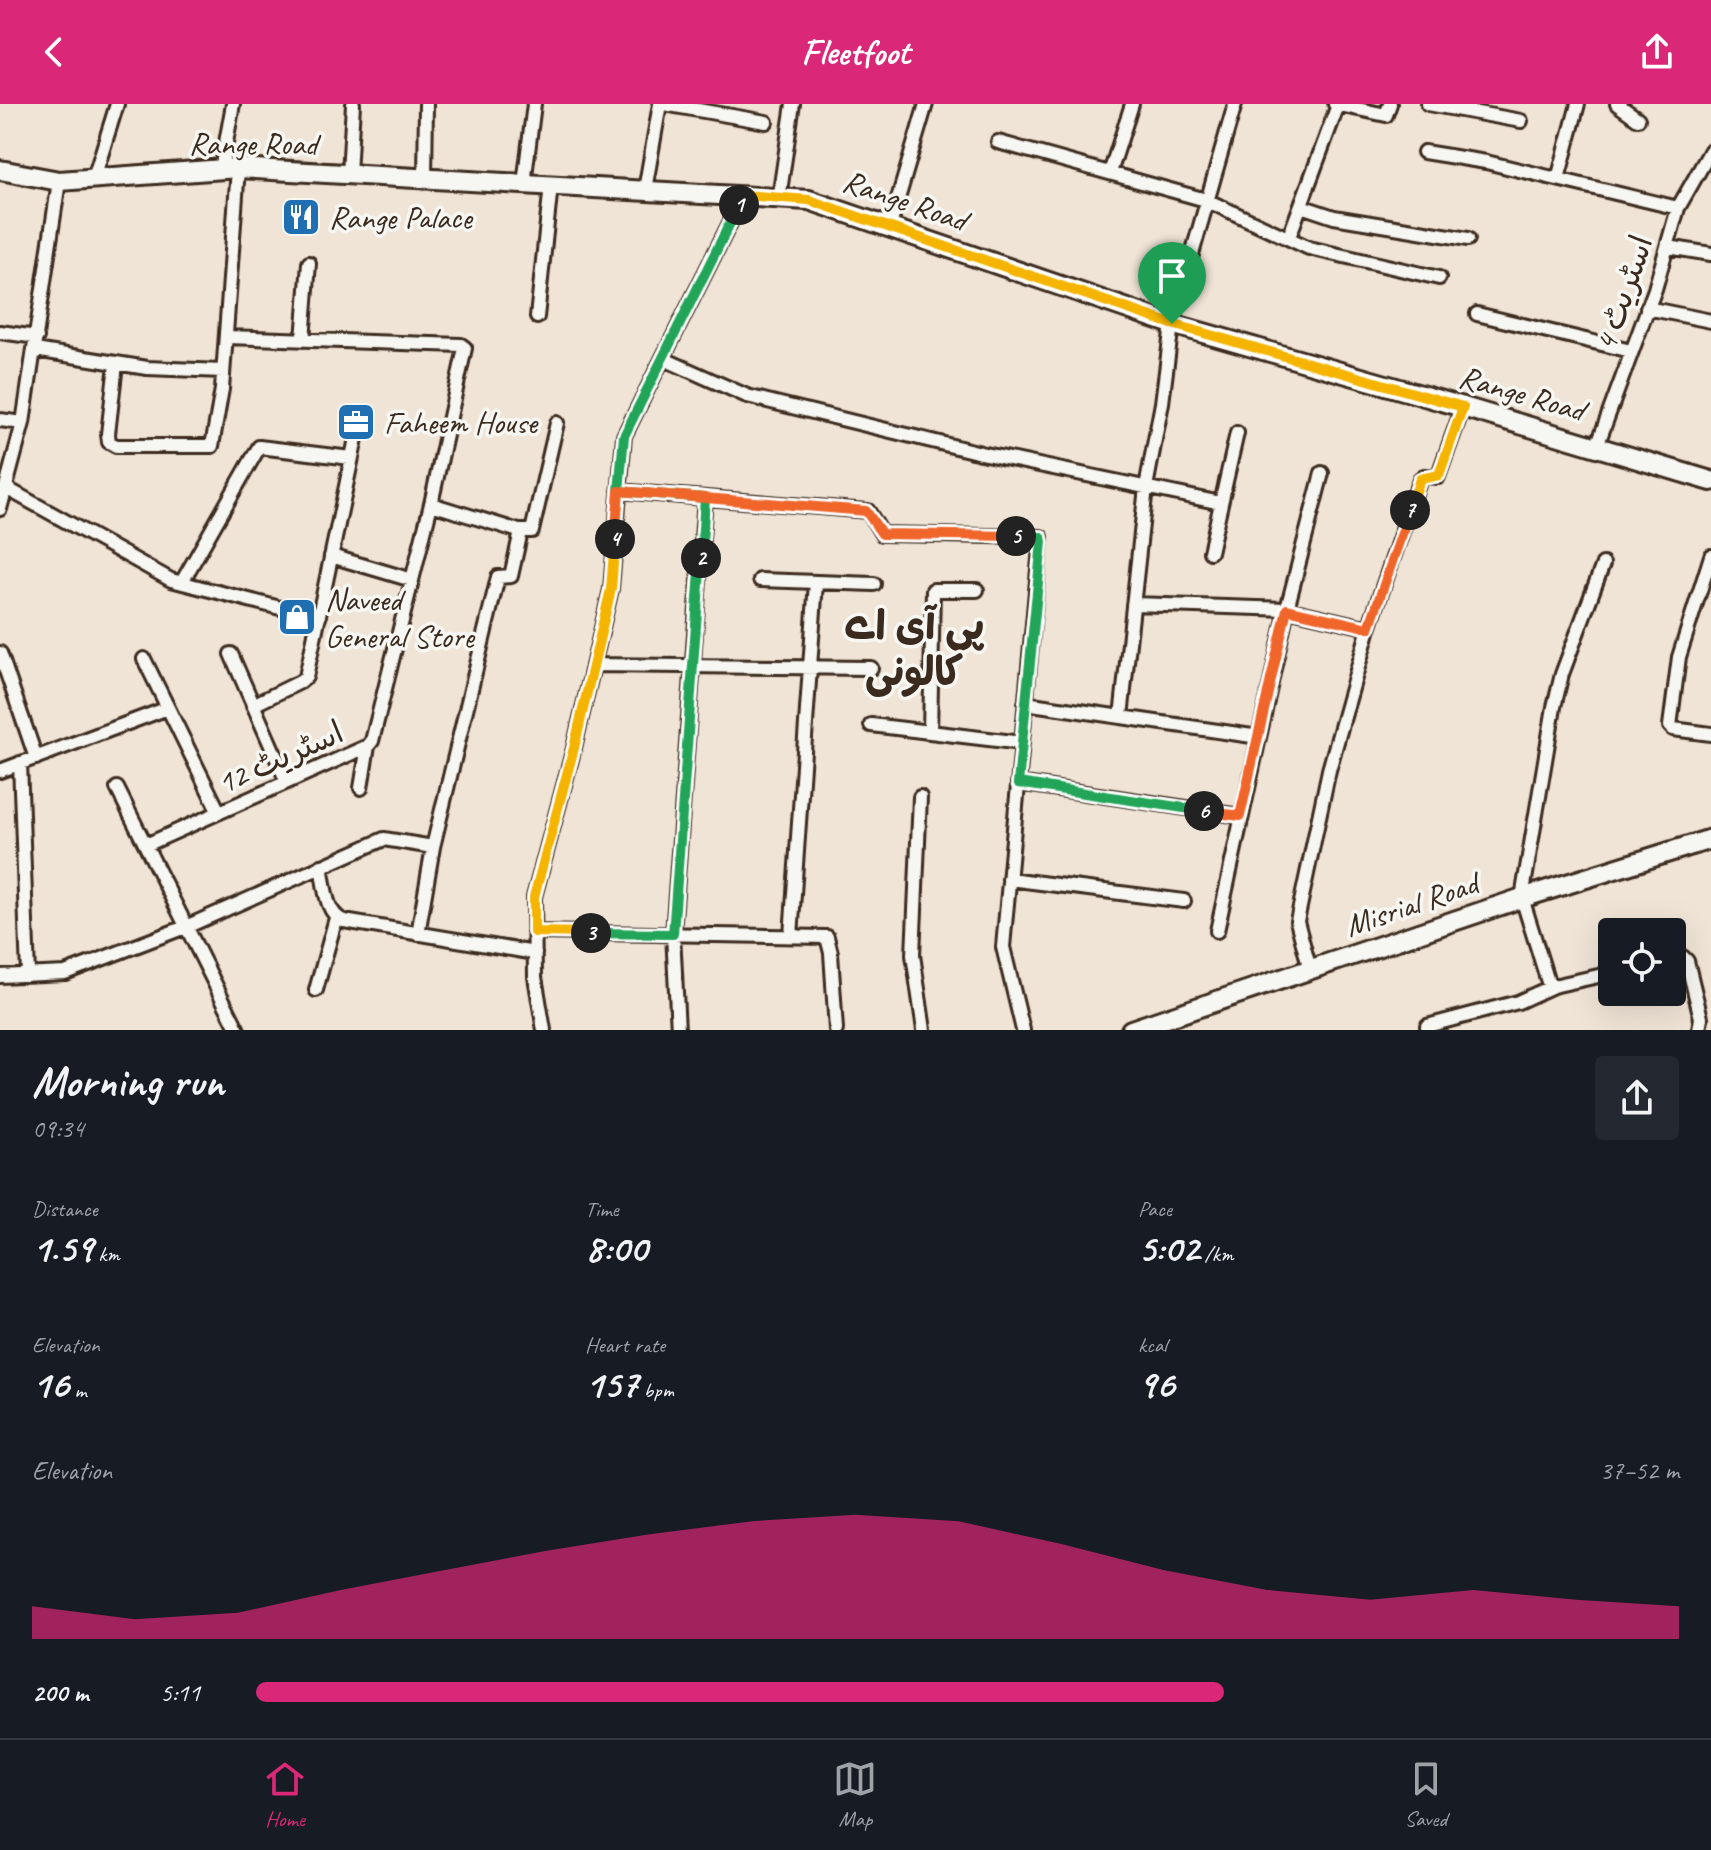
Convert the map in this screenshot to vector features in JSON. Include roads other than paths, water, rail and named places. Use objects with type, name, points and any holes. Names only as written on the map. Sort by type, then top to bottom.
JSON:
[{"type":"main road","name":"Range Road","points":[[0,170],[59,181],[229,169],[809,200],[1172,324],[1711,481]]},
{"type":"main road","name":"Misrial Road","points":[[1131,1030],[1522,898],[1711,839]]},
{"type":"street","points":[[94,178],[117,104]]},
{"type":"street","points":[[116,364],[109,442],[116,446],[212,446],[226,337],[233,104]]},
{"type":"street","points":[[349,174],[353,104]]},
{"type":"street","points":[[425,178],[426,104]]},
{"type":"street","points":[[524,184],[534,104]]},
{"type":"street","points":[[645,190],[662,104],[766,122]]},
{"type":"street","points":[[779,198],[793,104]]},
{"type":"street","points":[[890,226],[926,104]]},
{"type":"street","points":[[1110,173],[1132,104]]},
{"type":"street","points":[[1121,717],[1146,487],[1162,403],[1172,324],[1235,104]]},
{"type":"street","points":[[1289,237],[1337,104],[1386,115],[1390,104]]},
{"type":"street","points":[[1428,104],[1521,121]]},
{"type":"street","points":[[1558,179],[1578,104]]},
{"type":"street","points":[[1617,104],[1638,119]]},
{"type":"street","points":[[998,142],[1206,200],[1309,248],[1439,278]]},
{"type":"street","points":[[1424,152],[1486,162],[1678,208]]},
{"type":"street","name":"اسٹریٹ 4","points":[[1597,446],[1668,247],[1678,208],[1707,155]]},
{"type":"street","points":[[0,509],[23,423],[59,181]]},
{"type":"street","points":[[537,317],[551,185]]},
{"type":"street","points":[[544,1030],[535,977],[534,897],[611,589],[624,436],[744,195]]},
{"type":"street","points":[[1301,206],[1334,217],[1468,239]]},
{"type":"street","points":[[1668,247],[1711,254]]},
{"type":"street","points":[[226,337],[303,340],[309,263]]},
{"type":"street","points":[[1647,308],[1711,321]]},
{"type":"street","points":[[1477,314],[1631,351]]},
{"type":"street","points":[[0,332],[116,364],[223,371]]},
{"type":"street","name":"اسٹریٹ 12","points":[[146,845],[368,746],[372,741],[431,504],[465,348],[461,345],[303,340]]},
{"type":"street","points":[[664,359],[747,396],[981,453],[1221,503]]},
{"type":"street","points":[[1310,970],[1297,921],[1329,770],[1369,628],[1420,479],[1424,476],[1438,477],[1463,407]]},
{"type":"street","points":[[0,420],[23,423]]},
{"type":"street","points":[[431,504],[528,533],[534,526],[557,423]]},
{"type":"street","points":[[253,705],[306,677],[359,424]]},
{"type":"street","points":[[1210,552],[1237,433]]},
{"type":"street","points":[[182,582],[259,447],[351,458]]},
{"type":"street","points":[[1217,931],[1287,609],[1322,473]]},
{"type":"street","points":[[6,488],[171,580],[319,618]]},
{"type":"street","points":[[619,491],[866,511],[882,534],[1041,537],[1003,947],[1023,1030]]},
{"type":"street","points":[[678,1030],[673,934],[705,498]]},
{"type":"street","points":[[418,934],[433,847],[498,577],[511,576],[519,531]]},
{"type":"street","points":[[331,556],[412,580]]},
{"type":"street","points":[[1711,556],[1679,657],[1670,726],[1711,734]]},
{"type":"street","points":[[1553,986],[1548,982],[1522,898],[1562,674],[1603,564]]},
{"type":"street","points":[[760,580],[874,584]]},
{"type":"street","points":[[791,936],[816,582]]},
{"type":"street","points":[[930,732],[933,590],[977,590]]},
{"type":"street","points":[[1133,604],[1287,609],[1369,628]]},
{"type":"street","points":[[0,653],[36,758]]},
{"type":"street","points":[[231,654],[287,782]]},
{"type":"street","points":[[144,659],[219,812]]},
{"type":"street","points":[[593,665],[871,668]]},
{"type":"street","points":[[1025,703],[1259,737]]},
{"type":"street","points":[[0,771],[168,708]]},
{"type":"street","points":[[871,725],[1022,743]]},
{"type":"street","points":[[361,788],[368,746]]},
{"type":"street","points":[[20,763],[28,975]]},
{"type":"street","points":[[1018,783],[1240,816]]},
{"type":"street","points":[[117,788],[238,1030]]},
{"type":"street","points":[[920,797],[913,955],[924,1030]]},
{"type":"street","points":[[0,976],[65,973],[188,926],[384,839],[433,847]]},
{"type":"street","points":[[321,866],[331,912],[336,918],[535,953]]},
{"type":"street","points":[[1009,879],[1184,901]]},
{"type":"street","points":[[316,990],[336,918]]},
{"type":"street","points":[[534,932],[827,937],[831,953],[836,1030]]},
{"type":"street","points":[[1686,960],[1704,1022]]},
{"type":"street","points":[[1427,1026],[1518,1002],[1553,986],[1598,976]]},
{"type":"place","name":"Range Palace","points":[[301,217]]},
{"type":"place","name":"Faheem House","points":[[356,422]]},
{"type":"place","name":"Naveed General Store","points":[[297,617]]},
{"type":"district","name":"پی آی اے کالونی","points":[[914,648]]}]
